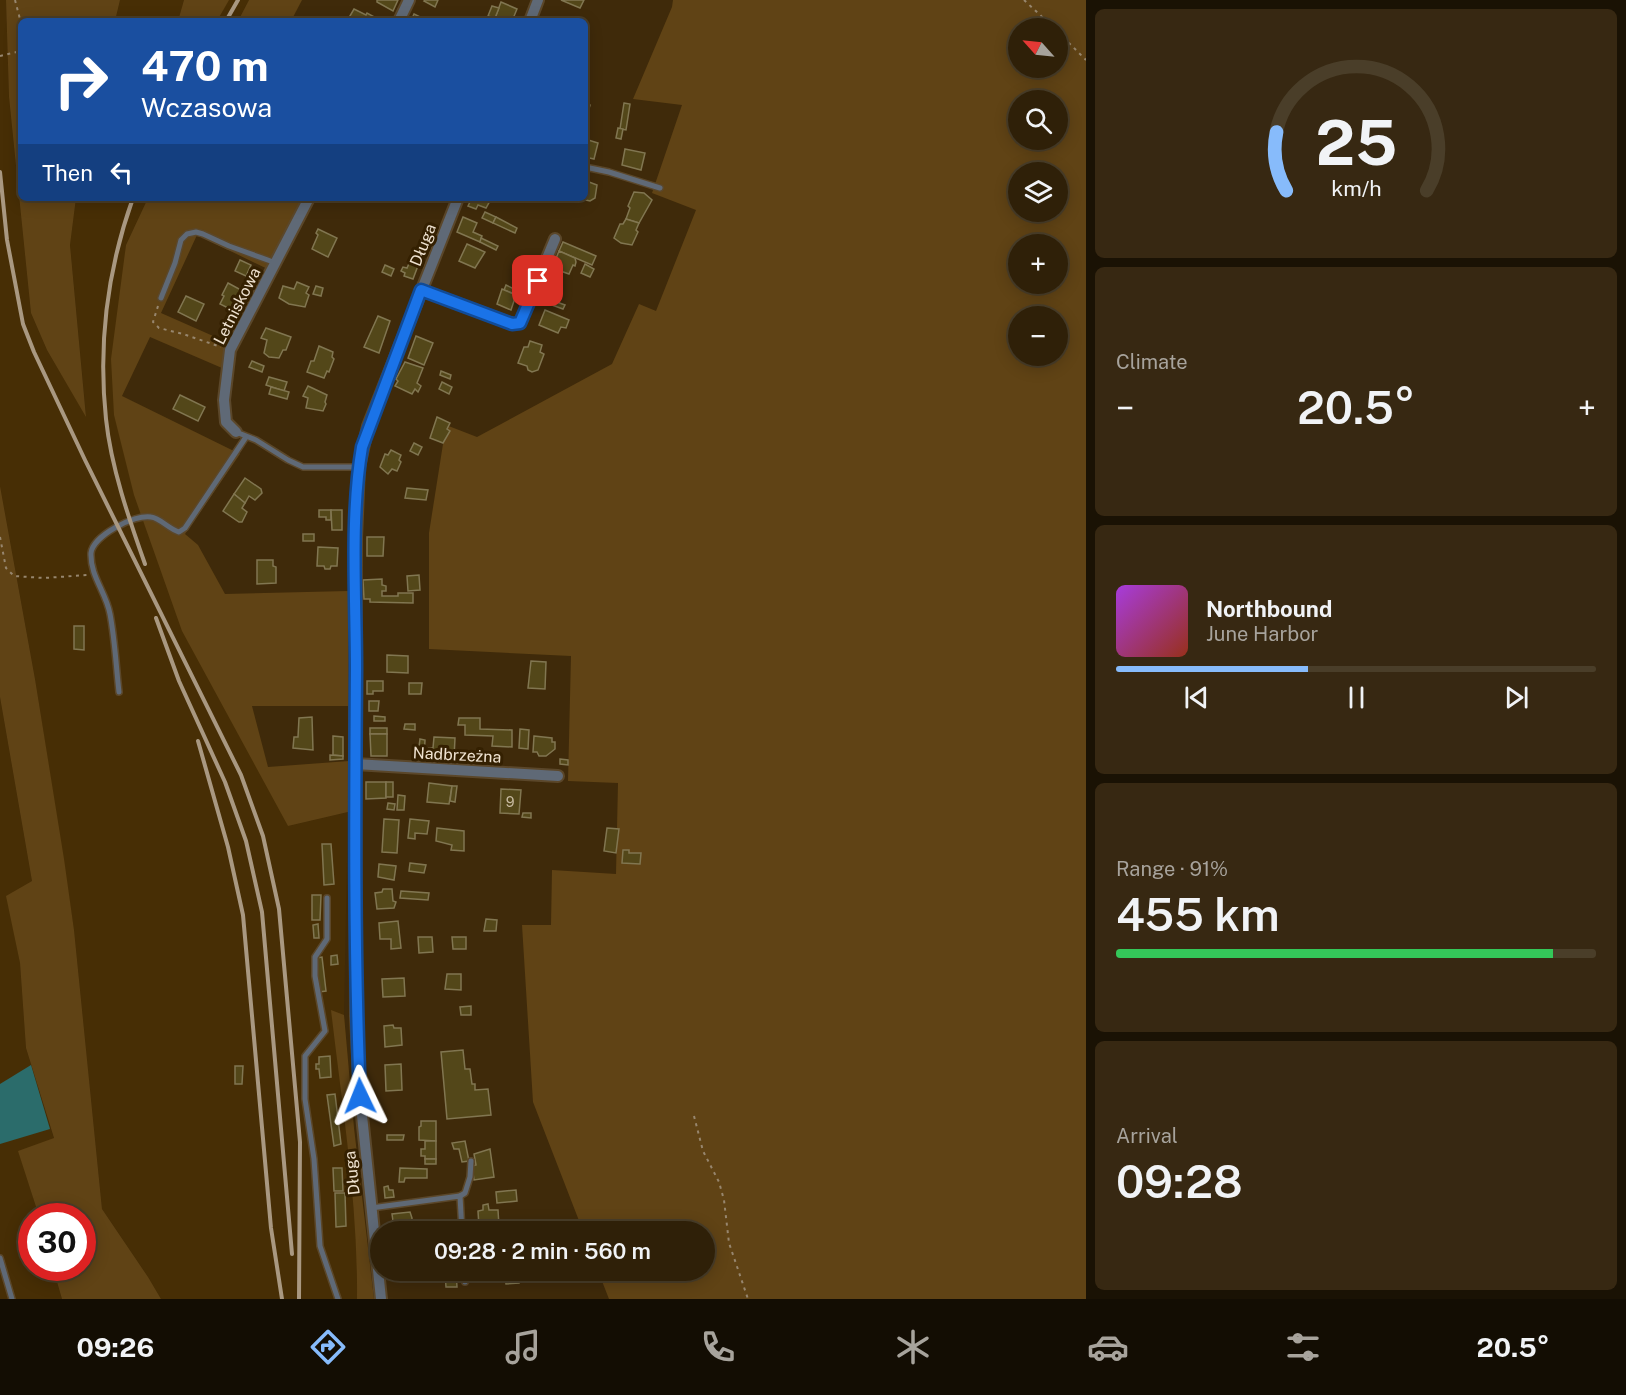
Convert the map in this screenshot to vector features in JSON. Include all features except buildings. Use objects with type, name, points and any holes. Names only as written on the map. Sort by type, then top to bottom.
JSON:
[{"type":"street","points":[[401,18],[410,0]]},
{"type":"street","points":[[531,18],[538,0]]},
{"type":"street","name":"Letniskowa","points":[[241,434],[226,422],[224,399],[230,350],[307,201]]},
{"type":"street","name":"Długa","points":[[381,1299],[360,1096],[356,1016],[356,538],[359,466],[368,426],[457,201]]},
{"type":"street","points":[[421,290],[512,324],[520,323],[555,239]]},
{"type":"street","name":"Nadbrzeżna","points":[[355,764],[558,776]]},
{"type":"lane","points":[[588,168],[660,188]]},
{"type":"lane","points":[[161,298],[175,263],[181,240],[187,234],[196,232],[203,234],[276,263]]},
{"type":"lane","points":[[119,692],[110,613],[105,594],[94,574],[91,552],[95,541],[137,518],[152,517],[179,532],[185,528],[241,434],[303,466],[359,466]]},
{"type":"lane","points":[[327,898],[327,939],[315,957],[315,976],[325,1031],[305,1056],[305,1099],[314,1160],[320,1246],[338,1299]]},
{"type":"lane","points":[[371,1208],[460,1196],[465,1193],[470,1178],[471,1161]]},
{"type":"lane","points":[[460,1196],[461,1221]]},
{"type":"lane","points":[[0,1258],[12,1299]]},
{"type":"path","points":[[15,0],[20,18]]},
{"type":"path","points":[[1024,0],[1043,18]]},
{"type":"path","points":[[1068,42],[1086,60]]},
{"type":"path","points":[[0,56],[18,52]]},
{"type":"path","points":[[161,298],[153,322],[159,328],[230,350]]},
{"type":"path","points":[[0,537],[6,568],[14,576],[45,578],[94,574]]},
{"type":"path","points":[[694,1116],[703,1151],[719,1182],[724,1200],[729,1243],[748,1299]]},
{"type":"shaded area","points":[[0,0],[6,0],[9,97],[31,313],[47,350],[86,415],[70,245],[76,201],[147,201],[126,245],[114,415],[288,826],[348,812],[344,1015],[370,1281],[372,1281],[374,1299],[161,1299],[102,1209],[74,930],[35,679],[0,486]]},
{"type":"shaded area","points":[[6,0],[120,0],[116,18],[18,18],[18,185],[9,97]]},
{"type":"shaded area","points":[[120,0],[184,0],[179,18],[116,18]]},
{"type":"shaded area","points":[[184,0],[229,0],[219,18],[179,18]]},
{"type":"shaded area","points":[[228,0],[249,0],[240,18],[219,18]]},
{"type":"shaded area","points":[[249,0],[302,0],[293,18],[240,18]]},
{"type":"shaded area","points":[[673,0],[1086,0],[1086,1299],[609,1299],[602,1281],[715,1281],[715,1221],[579,1221],[533,1102],[522,925],[551,925],[552,870],[616,874],[618,783],[568,781],[571,656],[429,649],[429,533],[446,425],[477,437],[612,364],[639,304],[656,311],[696,210],[652,193],[682,105],[633,99]]},
{"type":"shaded area","points":[[20,201],[76,201],[70,245],[86,417],[47,350],[31,313]]},
{"type":"shaded area","points":[[147,201],[312,201],[276,273],[197,235],[161,313],[229,343],[222,368],[150,337],[122,396],[240,454],[185,534],[198,545],[225,594],[348,591],[348,706],[252,706],[268,767],[349,761],[348,812],[288,826],[182,631],[134,495],[114,415],[111,359],[126,245]]},
{"type":"shaded area","points":[[0,486],[35,679],[64,859],[74,930],[102,1209],[161,1299],[62,1299],[57,1281],[96,1281],[96,1203],[35,1203],[18,1151],[54,1138],[26,1048],[20,963],[6,896],[32,881],[0,697]]},
{"type":"shaded area","points":[[0,697],[32,881],[7,896],[20,963],[26,1048],[54,1139],[19,1152],[35,1203],[18,1203],[18,1281],[57,1281],[62,1299],[0,1299]]},
{"type":"shaded area","points":[[331,1010],[344,1015],[370,1281],[372,1281],[374,1299],[357,1299],[355,1227]]},
{"type":"water","points":[[31,1065],[50,1129],[0,1144],[0,1084]]},
{"type":"railway","points":[[228,18],[238,0]]},
{"type":"railway","points":[[0,172],[7,240],[23,324],[34,352],[241,775],[263,836],[279,909],[300,1142],[299,1299]]},
{"type":"railway","points":[[132,201],[111,279],[104,335],[104,391],[108,437],[116,474],[145,564]]},
{"type":"railway","points":[[156,618],[179,681],[225,782],[246,841],[262,912],[292,1254]]},
{"type":"railway","points":[[198,741],[228,847],[243,915],[271,1228],[282,1299]]},
{"type":"route","points":[[360,1096],[356,1016],[355,764],[356,538],[362,447],[421,290],[512,324],[520,323],[538,281]]}]
